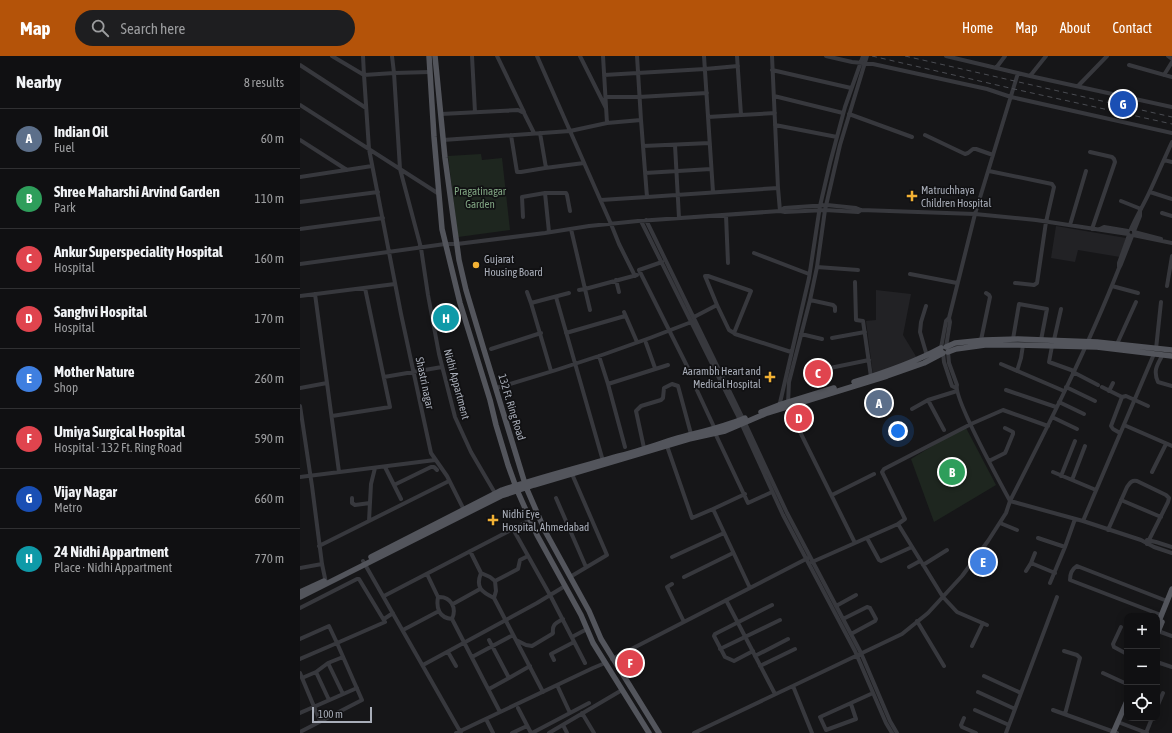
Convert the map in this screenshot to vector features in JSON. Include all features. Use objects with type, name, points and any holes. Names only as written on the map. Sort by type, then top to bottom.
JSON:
[{"type":"main road","name":"132 Ft. Ring Road","points":[[429,56],[433,130],[442,229],[460,303],[490,400],[498,432],[516,488],[530,520],[593,643],[646,732]]},
{"type":"main road","name":"132 Ft. Ring Road","points":[[435,56],[459,260],[466,290],[525,485],[545,531],[588,611],[601,639],[659,733]]},
{"type":"main road","points":[[300,597],[495,493],[572,474],[667,446],[743,422],[779,407],[887,376],[924,362],[955,343],[1012,339],[1041,340],[1053,343]]},
{"type":"main road","points":[[788,405],[886,373],[944,350],[956,348],[985,345],[1053,343],[1117,344],[1155,351],[1162,356],[1172,356]]},
{"type":"main road","points":[[1086,344],[1097,347],[1155,351],[1172,350]]},
{"type":"main road","points":[[525,485],[558,472],[603,461],[691,434],[715,431]]},
{"type":"main road","points":[[364,562],[516,488]]},
{"type":"main road","points":[[300,592],[326,582]]},
{"type":"main road","points":[[1160,623],[1170,599],[1172,589]]},
{"type":"main road","points":[[1160,619],[1170,599]]},
{"type":"main road","points":[[1120,722],[1124,710]]},
{"type":"main road","points":[[1115,733],[1124,715]]},
{"type":"street","points":[[332,56],[364,75],[430,72]]},
{"type":"street","name":"Shastri nagar","points":[[363,56],[369,149],[395,284],[431,454],[449,481],[464,510]]},
{"type":"street","name":"Nidhi Appartment","points":[[392,56],[400,169],[421,248],[428,296],[442,367],[454,417],[471,452],[495,493]]},
{"type":"street","points":[[472,56],[475,112]]},
{"type":"street","points":[[497,56],[534,133]]},
{"type":"street","points":[[537,56],[619,244],[635,276]]},
{"type":"street","points":[[580,56],[606,110]]},
{"type":"street","points":[[603,56],[608,123]]},
{"type":"street","points":[[637,56],[646,197]]},
{"type":"street","points":[[704,56],[713,192]]},
{"type":"street","points":[[737,56],[741,115]]},
{"type":"street","points":[[772,56],[780,211]]},
{"type":"street","points":[[826,56],[987,89],[1011,97],[1172,133]]},
{"type":"street","points":[[779,407],[809,274],[820,208],[843,113],[862,56]]},
{"type":"street","points":[[855,542],[788,405],[789,382],[810,300],[817,267],[826,208],[840,145],[867,56]]},
{"type":"street","points":[[946,56],[1172,107]]},
{"type":"street","points":[[996,68],[1005,56]]},
{"type":"street","points":[[1030,76],[1046,56]]},
{"type":"street","points":[[1078,86],[1107,56]]},
{"type":"street","points":[[1164,75],[1172,60],[1168,56]]},
{"type":"street","points":[[300,65],[366,108]]},
{"type":"street","points":[[1129,65],[1172,77]]},
{"type":"street","points":[[604,75],[638,74],[738,66]]},
{"type":"street","points":[[772,70],[851,88]]},
{"type":"street","points":[[1018,73],[975,214],[948,318],[950,322],[944,350],[957,385],[956,389],[971,424],[1010,501],[1083,521],[1148,542],[1172,553]]},
{"type":"street","points":[[606,97],[639,97],[707,93]]},
{"type":"street","points":[[774,96],[843,113]]},
{"type":"street","points":[[300,105],[439,194]]},
{"type":"street","points":[[441,114],[518,110],[524,113]]},
{"type":"street","points":[[708,117],[775,113]]},
{"type":"street","points":[[849,114],[912,137]]},
{"type":"street","points":[[444,140],[570,131],[608,123],[641,120]]},
{"type":"street","points":[[775,125],[837,137]]},
{"type":"street","points":[[540,133],[546,168]]},
{"type":"street","points":[[511,135],[517,172],[584,163]]},
{"type":"street","points":[[925,135],[965,154],[973,149],[976,149],[993,155]]},
{"type":"street","points":[[300,140],[347,170]]},
{"type":"street","points":[[696,733],[902,634],[928,613],[962,576],[988,541],[1006,513],[1010,501],[1048,426],[1112,286],[1121,264],[1137,214],[1141,210],[1150,192],[1172,142]]},
{"type":"street","points":[[643,146],[710,143]]},
{"type":"street","points":[[674,145],[679,218]]},
{"type":"street","points":[[1090,152],[1112,157],[1115,162],[1092,229]]},
{"type":"street","points":[[1164,160],[1172,162]]},
{"type":"street","points":[[300,177],[372,166]]},
{"type":"street","points":[[645,173],[711,169]]},
{"type":"street","points":[[988,170],[1054,185],[1046,222],[1037,283],[1034,285],[1015,283]]},
{"type":"street","points":[[1070,225],[1086,171]]},
{"type":"street","points":[[601,200],[778,188]]},
{"type":"street","points":[[300,202],[378,192]]},
{"type":"street","points":[[1150,192],[1172,199]]},
{"type":"street","points":[[545,193],[549,232]]},
{"type":"street","points":[[523,217],[522,197],[545,193],[566,193],[570,211]]},
{"type":"street","points":[[1121,201],[1141,210]]},
{"type":"street","points":[[300,264],[389,251],[445,244],[457,244],[611,224],[780,211],[786,212],[820,208],[856,208],[861,210],[975,214],[1092,229],[1104,228],[1165,240],[1172,243]]},
{"type":"street","points":[[1162,213],[1172,215]]},
{"type":"street","points":[[726,215],[728,263]]},
{"type":"street","points":[[300,229],[383,218]]},
{"type":"street","points":[[644,221],[662,262],[694,320]]},
{"type":"street","points":[[644,221],[694,320],[808,558]]},
{"type":"street","points":[[571,229],[590,310]]},
{"type":"street","points":[[754,253],[809,274]]},
{"type":"street","points":[[1167,286],[1172,256]]},
{"type":"street","points":[[662,262],[638,270],[689,370]]},
{"type":"street","points":[[817,267],[858,270]]},
{"type":"street","points":[[579,290],[641,274]]},
{"type":"street","points":[[910,274],[957,283]]},
{"type":"street","points":[[734,333],[751,292],[705,276],[729,330],[734,333],[792,352]]},
{"type":"street","points":[[616,280],[619,292]]},
{"type":"street","points":[[855,282],[856,320],[864,321],[871,377]]},
{"type":"street","points":[[300,296],[395,284]]},
{"type":"street","points":[[1112,286],[1138,293]]},
{"type":"street","points":[[332,416],[390,406],[365,288]]},
{"type":"street","points":[[527,292],[541,333],[551,371]]},
{"type":"street","points":[[531,304],[569,293]]},
{"type":"street","points":[[981,340],[990,297],[986,293]]},
{"type":"street","points":[[315,294],[339,472]]},
{"type":"street","points":[[556,297],[603,461]]},
{"type":"street","points":[[810,300],[833,305],[835,307],[835,311]]},
{"type":"street","points":[[1117,344],[1136,302]]},
{"type":"street","points":[[1083,521],[1155,351],[1161,302]]},
{"type":"street","points":[[1012,339],[1019,304],[1047,308],[1041,340]]},
{"type":"street","points":[[496,388],[599,356],[670,331],[694,320],[717,305]]},
{"type":"street","points":[[926,306],[921,322],[920,332],[927,356]]},
{"type":"street","points":[[1061,309],[1049,362],[1073,372],[1122,397],[1126,396],[1148,406]]},
{"type":"street","points":[[566,333],[625,314],[637,342]]},
{"type":"street","points":[[832,338],[865,332]]},
{"type":"street","points":[[491,349],[541,333]]},
{"type":"street","points":[[801,334],[822,339]]},
{"type":"street","points":[[646,343],[655,368]]},
{"type":"street","points":[[1017,371],[1022,358],[1023,345]]},
{"type":"street","points":[[599,356],[625,447]]},
{"type":"street","points":[[1162,356],[1158,363],[1155,376],[1158,382],[1172,386]]},
{"type":"street","points":[[830,368],[869,360]]},
{"type":"street","points":[[1001,364],[1095,401]]},
{"type":"street","points":[[608,384],[668,365]]},
{"type":"street","points":[[384,377],[442,367]]},
{"type":"street","points":[[300,388],[327,383]]},
{"type":"street","points":[[1109,391],[1113,383]]},
{"type":"street","points":[[644,448],[636,411],[641,406],[661,400],[663,398],[664,388],[672,384],[678,386],[691,434]]},
{"type":"street","points":[[695,386],[748,503],[772,492]]},
{"type":"street","points":[[912,409],[928,400],[956,389]]},
{"type":"street","points":[[1006,390],[1056,407]]},
{"type":"street","points":[[1120,433],[1113,430],[1111,426],[1122,397]]},
{"type":"street","points":[[928,400],[944,430]]},
{"type":"street","points":[[1059,402],[1084,414]]},
{"type":"street","points":[[300,406],[311,476],[319,546],[326,582]]},
{"type":"street","points":[[811,563],[898,524],[905,519],[882,470],[971,424],[1004,410],[1048,426]]},
{"type":"street","points":[[1052,417],[1077,429]]},
{"type":"street","points":[[743,422],[783,515],[851,634],[873,694],[892,733]]},
{"type":"street","points":[[1124,425],[1172,446]]},
{"type":"street","points":[[989,461],[1005,453],[1013,434],[1005,428]]},
{"type":"street","points":[[1061,476],[1075,441]]},
{"type":"street","points":[[1152,472],[1166,444]]},
{"type":"street","points":[[667,446],[692,518],[713,510],[745,494]]},
{"type":"street","points":[[1072,480],[1085,446]]},
{"type":"street","points":[[300,477],[435,460]]},
{"type":"street","points":[[385,467],[401,499]]},
{"type":"street","points":[[394,484],[431,467],[434,467],[437,470]]},
{"type":"street","points":[[369,521],[371,484],[375,468]]},
{"type":"street","points":[[1053,472],[1096,490]]},
{"type":"street","points":[[570,577],[607,555],[572,474]]},
{"type":"street","points":[[832,495],[874,474]]},
{"type":"street","points":[[1108,530],[1121,500],[1131,482],[1134,480],[1166,495],[1169,498],[1148,542]]},
{"type":"street","points":[[319,546],[449,481]]},
{"type":"street","points":[[352,498],[352,503],[355,505],[370,502]]},
{"type":"street","points":[[556,498],[586,567]]},
{"type":"street","points":[[1121,500],[1160,518]]},
{"type":"street","points":[[713,510],[750,588]]},
{"type":"street","points":[[1050,583],[1075,519]]},
{"type":"street","points":[[384,596],[530,520]]},
{"type":"street","points":[[1000,523],[1017,530]]},
{"type":"street","points":[[898,524],[943,597],[957,612],[985,624],[972,646]]},
{"type":"street","points":[[513,529],[585,662]]},
{"type":"street","points":[[672,557],[724,533]]},
{"type":"street","points":[[867,538],[881,561],[912,547]]},
{"type":"street","points":[[1038,538],[1065,547]]},
{"type":"street","points":[[1148,542],[1156,542],[1172,547]]},
{"type":"street","points":[[909,567],[921,563],[947,550]]},
{"type":"street","points":[[470,551],[481,573],[480,589],[482,592],[494,598],[543,692]]},
{"type":"street","points":[[684,577],[733,553]]},
{"type":"street","points":[[1026,571],[1032,563],[1035,553]]},
{"type":"street","points":[[495,582],[518,569],[520,560],[528,556]]},
{"type":"street","points":[[612,659],[808,558]]},
{"type":"street","points":[[364,562],[423,665],[459,732],[605,663]]},
{"type":"street","points":[[811,563],[859,654],[896,733]]},
{"type":"street","points":[[1032,563],[1055,572]]},
{"type":"street","points":[[300,568],[322,564]]},
{"type":"street","points":[[1161,615],[1070,580],[1074,568],[1077,566],[1170,599]]},
{"type":"street","points":[[481,573],[490,577],[495,582],[496,591],[494,598]]},
{"type":"street","points":[[427,574],[438,596],[437,603],[439,611],[442,615],[452,619],[500,712]]},
{"type":"street","points":[[300,608],[356,579],[359,579],[384,619]]},
{"type":"street","points":[[672,584],[667,587],[684,622]]},
{"type":"street","points":[[423,665],[565,586]]},
{"type":"street","points":[[452,604],[480,589]]},
{"type":"street","points":[[836,606],[856,595]]},
{"type":"street","points":[[438,596],[450,600],[454,607],[454,616],[452,619]]},
{"type":"street","points":[[1006,733],[1057,597]]},
{"type":"street","points":[[726,600],[775,694]]},
{"type":"street","points":[[753,652],[734,661],[725,657],[714,636],[715,634],[772,605]]},
{"type":"street","points":[[843,619],[867,607],[870,608],[876,619],[875,621],[851,634]]},
{"type":"street","points":[[403,630],[439,611]]},
{"type":"street","points":[[300,659],[385,622],[384,619],[393,613]]},
{"type":"street","points":[[516,640],[532,646],[554,633],[554,626],[563,619]]},
{"type":"street","points":[[720,649],[780,620]]},
{"type":"street","points":[[917,621],[944,666]]},
{"type":"street","points":[[300,639],[329,626],[338,643],[362,700],[300,732]]},
{"type":"street","points":[[1121,627],[1113,644],[1114,647],[1124,652]]},
{"type":"street","points":[[554,660],[551,654],[587,629]]},
{"type":"street","points":[[1160,631],[1172,636]]},
{"type":"street","points":[[472,657],[513,635]]},
{"type":"street","points":[[756,656],[788,639]]},
{"type":"street","points":[[490,640],[509,678]]},
{"type":"street","points":[[760,666],[795,649]]},
{"type":"street","points":[[1064,650],[1077,655],[1080,658],[1065,714]]},
{"type":"street","points":[[448,652],[456,666]]},
{"type":"street","points":[[302,678],[316,672],[328,663],[343,657]]},
{"type":"street","points":[[328,663],[343,694]]},
{"type":"street","points":[[1160,663],[1172,667]]},
{"type":"street","points":[[489,689],[530,666]]},
{"type":"street","points":[[316,672],[329,700]]},
{"type":"street","points":[[300,673],[320,721]]},
{"type":"street","points":[[1103,673],[1124,683]]},
{"type":"street","points":[[984,676],[1021,693]]},
{"type":"street","points":[[557,685],[570,713]]},
{"type":"street","points":[[793,686],[812,733]]},
{"type":"street","points":[[300,713],[357,688]]},
{"type":"street","points":[[549,733],[622,690]]},
{"type":"street","points":[[978,692],[1015,709]]},
{"type":"street","points":[[1160,700],[1163,693]]},
{"type":"street","points":[[851,704],[856,719],[826,730],[820,717],[873,694]]},
{"type":"street","points":[[518,708],[532,733],[589,703]]},
{"type":"street","points":[[975,710],[1009,725]]},
{"type":"street","points":[[1053,710],[1115,733]]},
{"type":"street","points":[[582,713],[594,733]]},
{"type":"street","points":[[964,718],[962,727],[976,733]]},
{"type":"street","points":[[486,719],[493,733]]},
{"type":"street","points":[[1120,722],[1147,733],[1151,721]]},
{"type":"street","points":[[563,724],[568,733]]},
{"type":"street","points":[[512,733],[527,726]]},
{"type":"shaded area","points":[[1056,226],[1126,238],[1120,257],[1078,250],[1075,262],[1051,258]]},
{"type":"shaded area","points":[[876,290],[911,294],[903,335],[917,358],[873,375],[866,321],[876,320]]},
{"type":"green space","name":"Pragatinagar Garden","points":[[481,154],[482,160],[502,158],[510,230],[458,237],[448,156]]},
{"type":"green space","points":[[965,426],[996,485],[934,522],[911,459]]},
{"type":"railway","points":[[872,56],[1172,124]]},
{"type":"railway","points":[[905,56],[1172,117]]},
{"type":"place","name":"Vijay Nagar","points":[[1123,104]]},
{"type":"place","name":"Matruchhaya Children Hospital","points":[[912,196]]},
{"type":"place","name":"Gujarat Housing Board","points":[[476,265]]},
{"type":"place","name":"24 Nidhi Appartment","points":[[446,318]]},
{"type":"place","name":"Ankur Superspeciality Hospital","points":[[818,373]]},
{"type":"place","name":"Aarambh Heart and Medical Hospital","points":[[770,377]]},
{"type":"place","name":"Indian Oil","points":[[879,403]]},
{"type":"place","name":"Sanghvi Hospital","points":[[799,418]]},
{"type":"place","name":"Shree Maharshi Arvind Garden","points":[[952,472]]},
{"type":"place","name":"Nidhi Eye Hospital, Ahmedabad","points":[[493,520]]},
{"type":"place","name":"Mother Nature","points":[[983,562]]},
{"type":"place","name":"Umiya Surgical Hospital","points":[[630,663]]}]
